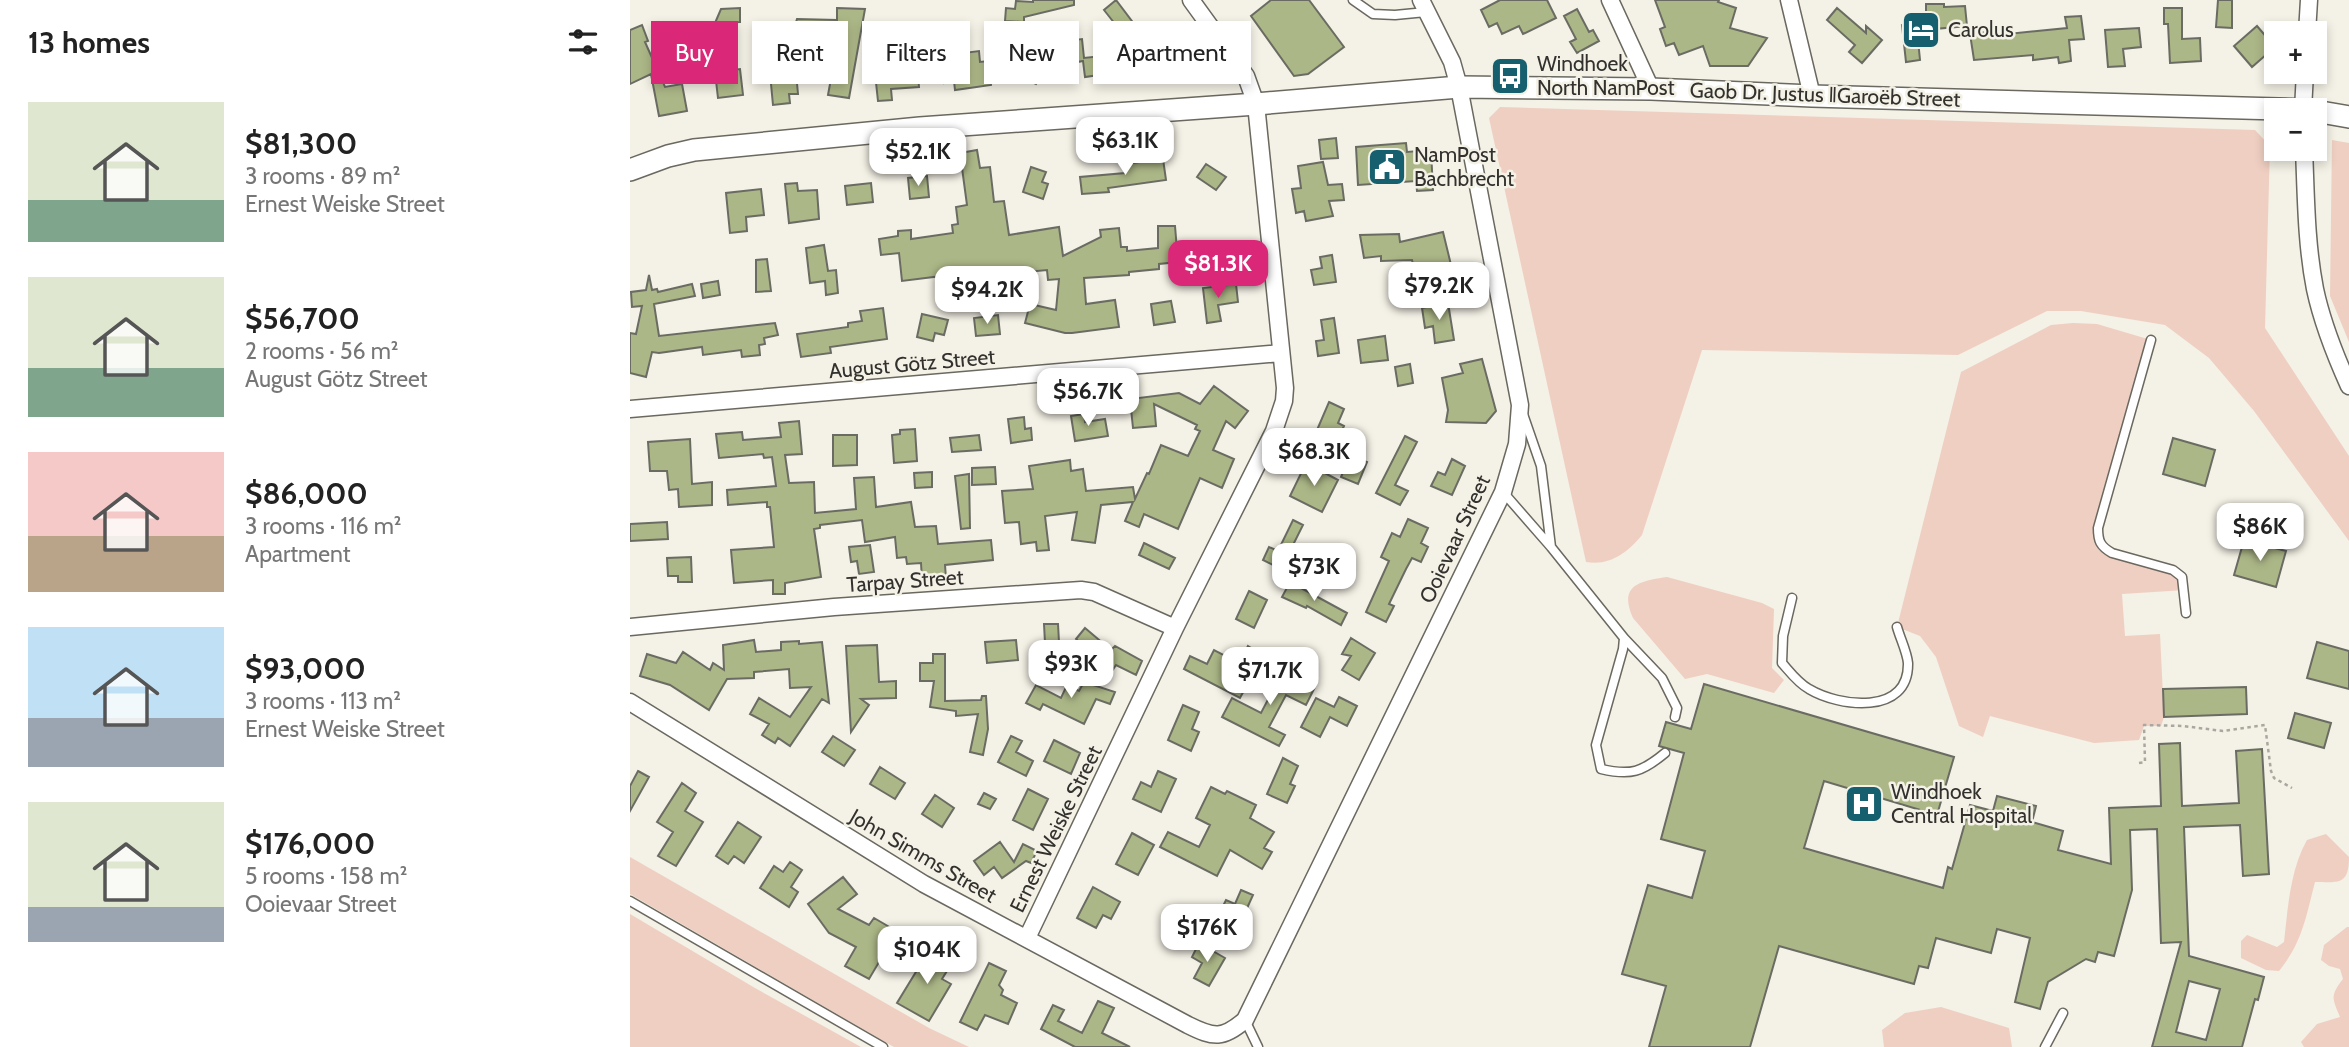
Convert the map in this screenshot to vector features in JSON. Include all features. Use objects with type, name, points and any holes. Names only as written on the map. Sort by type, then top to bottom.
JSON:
[{"type":"street","name":"Ernest Weiske Street","points":[[1027,938],[1175,628],[1275,431],[1284,401],[1255,104],[1246,76],[1191,0]]},
{"type":"street","points":[[1610,0],[1651,89]]},
{"type":"street","points":[[1789,0],[1812,96]]},
{"type":"street","points":[[2308,21],[2309,0]]},
{"type":"street","name":"Ooievaar Street","points":[[1232,1031],[1245,1020],[1503,492],[1517,444],[1520,405],[1459,87],[1452,62],[1424,6]]},
{"type":"street","name":"Gaob Dr. Justus ǁGaroëb Street","points":[[630,170],[668,156],[707,149],[920,128],[1459,87],[1651,89],[2264,109]]},
{"type":"street","name":"Gaob Dr. Justus ǁGaroëb Street","points":[[2327,113],[2349,117]]},
{"type":"street","points":[[2305,161],[2309,245],[2315,291],[2328,335],[2349,386]]},
{"type":"street","name":"August Götz Street","points":[[630,410],[1281,353]]},
{"type":"street","name":"Tarpay Street","points":[[630,627],[834,607],[1081,590],[1094,592],[1175,628]]},
{"type":"street","name":"John Simms Street","points":[[630,702],[924,884],[1204,1033],[1219,1035],[1232,1031]]},
{"type":"street","points":[[1225,1047],[1232,1031]]},
{"type":"lane","points":[[1353,0],[1373,13],[1395,15],[1424,6]]},
{"type":"lane","points":[[2151,340],[2098,528],[2098,540],[2103,548],[2112,553],[2173,570],[2182,577],[2186,613]]},
{"type":"lane","points":[[1520,405],[1541,466],[1551,547]]},
{"type":"lane","points":[[1503,492],[1624,638],[1662,678],[1677,708],[1675,717]]},
{"type":"lane","points":[[1792,598],[1783,636],[1782,663],[1801,684],[1812,691],[1837,699],[1870,705],[1894,695],[1906,680],[1908,662],[1897,627]]},
{"type":"lane","points":[[1624,638],[1596,745],[1601,769],[1616,772],[1644,770],[1665,753]]},
{"type":"lane","points":[[630,901],[883,1047]]},
{"type":"lane","points":[[2045,1047],[2063,1013]]},
{"type":"lane","points":[[1245,1020],[1258,1047]]},
{"type":"path","points":[[2139,763],[2145,762],[2144,725],[2222,731],[2265,725],[2271,771],[2274,778],[2292,788]]},
{"type":"shaded area","points":[[1500,107],[2255,130],[2264,140],[2264,161],[2270,161],[2265,328],[2349,456],[2349,541],[2254,411],[2209,358],[2165,325],[2081,311],[2047,311],[1958,355],[1702,350],[1642,535],[1617,557],[1603,562],[1586,562],[1489,118]]},
{"type":"shaded area","points":[[2332,140],[2349,143],[2349,342],[2330,296]]},
{"type":"shaded area","points":[[2097,324],[2151,340],[2098,528],[2103,548],[2173,570],[2185,590],[2122,594],[2125,636],[2160,634],[2164,717],[2161,726],[2144,726],[2139,740],[2094,743],[1990,716],[1983,737],[1959,726],[1936,657],[1920,636],[1897,627],[1961,372],[2051,325]]},
{"type":"shaded area","points":[[1667,577],[1762,603],[1774,609],[1772,668],[1784,680],[1774,693],[1707,674],[1685,679],[1633,618],[1629,607],[1628,598],[1634,587],[1648,580]]},
{"type":"shaded area","points":[[2326,834],[2349,857],[2344,878],[2336,882],[2315,882],[2298,940],[2279,971],[2266,970],[2241,958],[2241,941],[2247,935],[2277,947],[2284,942],[2291,890],[2301,852],[2307,840]]},
{"type":"shaded area","points":[[630,857],[929,1028],[969,1047],[894,1047],[630,894]]},
{"type":"shaded area","points":[[630,914],[755,988],[861,1047],[630,1047]]},
{"type":"shaded area","points":[[2347,927],[2349,1047],[2304,1047],[2301,1042],[2317,1024],[2340,1017],[2334,997],[2343,979],[2340,969],[2321,960],[2324,945]]},
{"type":"shaded area","points":[[1941,1007],[2009,1028],[2012,1047],[1884,1047],[1882,1030],[1905,1013]]},
{"type":"building","points":[[1074,0],[1074,5],[1024,17],[1024,21],[1005,21],[1006,8],[1015,9],[1016,1]]},
{"type":"building","points":[[1116,0],[1132,21],[1113,21],[1104,10]]},
{"type":"building","points":[[1271,0],[1309,0],[1344,47],[1308,74],[1294,76],[1251,16]]},
{"type":"building","points":[[1500,0],[1547,0],[1556,18],[1523,34],[1519,26],[1502,34],[1497,23],[1489,27],[1481,10]]},
{"type":"building","points":[[1655,0],[1719,0],[1718,2],[1736,8],[1730,28],[1767,38],[1748,66],[1710,66],[1703,46],[1679,55],[1674,43],[1666,46],[1660,29],[1665,27]]},
{"type":"building","points":[[2218,0],[2232,0],[2232,28],[2216,27]]},
{"type":"building","points":[[1926,4],[1965,6],[1967,26],[1935,29],[1936,38],[1918,40],[1920,60],[1906,62],[1902,25],[1926,22]]},
{"type":"building","points":[[740,8],[740,22],[716,21],[721,9]]},
{"type":"building","points":[[837,8],[865,9],[849,98],[828,95],[830,84],[848,84],[848,21],[796,21],[837,20]]},
{"type":"building","points":[[1837,8],[1866,33],[1866,26],[1882,40],[1862,63],[1849,52],[1855,45],[1827,20]]},
{"type":"building","points":[[2164,8],[2182,8],[2182,39],[2200,38],[2201,61],[2170,63],[2168,24],[2164,24]]},
{"type":"building","points":[[1577,9],[1589,32],[1593,30],[1599,41],[1577,53],[1570,42],[1576,39],[1564,16]]},
{"type":"building","points":[[2081,16],[2084,39],[2069,40],[2071,61],[2059,63],[2058,57],[2033,60],[2033,55],[1974,60],[1970,34],[2007,30],[2008,34],[2067,28],[2065,17]]},
{"type":"building","points":[[642,25],[651,56],[651,74],[630,84],[630,30]]},
{"type":"building","points":[[2257,26],[2264,34],[2264,57],[2252,67],[2234,46]]},
{"type":"building","points":[[2139,28],[2141,47],[2123,49],[2125,66],[2108,67],[2105,30]]},
{"type":"building","points":[[1079,39],[1082,39],[1084,58],[1093,57],[1093,76],[1085,77],[1083,61],[1079,62]]},
{"type":"building","points":[[979,51],[980,62],[984,62],[984,84],[991,85],[955,90],[954,84],[970,84],[970,52]]},
{"type":"building","points":[[738,69],[743,95],[718,98],[716,84],[738,84]]},
{"type":"building","points":[[653,84],[664,84],[665,87],[682,84],[687,111],[659,116]]},
{"type":"building","points":[[771,84],[797,84],[798,94],[789,94],[790,103],[773,105]]},
{"type":"building","points":[[876,84],[919,84],[919,87],[891,89],[892,100],[878,101]]},
{"type":"building","points":[[1336,138],[1338,158],[1321,159],[1319,140]]},
{"type":"building","points":[[1406,143],[1407,152],[1431,150],[1433,190],[1417,191],[1416,181],[1358,185],[1356,147]]},
{"type":"building","points":[[977,150],[980,168],[990,167],[994,202],[1004,201],[1009,235],[1059,227],[1063,256],[1101,237],[1100,230],[1119,228],[1121,247],[1127,247],[1127,251],[1158,248],[1158,226],[1175,226],[1178,262],[1159,264],[1159,269],[1129,272],[1129,275],[1084,278],[1086,304],[1115,300],[1119,327],[1072,333],[1025,323],[1030,304],[1056,310],[1059,279],[1048,280],[1047,270],[984,276],[985,289],[960,292],[959,280],[942,283],[942,276],[902,281],[899,253],[881,255],[879,239],[898,236],[898,231],[911,230],[911,239],[953,233],[952,225],[958,224],[956,207],[967,205],[960,153]]},
{"type":"building","points":[[1163,159],[1166,180],[1108,188],[1109,192],[1082,194],[1080,177],[1125,173],[1124,164]]},
{"type":"building","points":[[1323,162],[1328,185],[1342,184],[1344,200],[1329,201],[1333,216],[1306,221],[1304,211],[1296,213],[1292,189],[1301,188],[1298,166]]},
{"type":"building","points":[[1206,164],[1226,177],[1216,190],[1197,177]]},
{"type":"building","points":[[1031,167],[1046,172],[1042,182],[1048,184],[1043,199],[1023,192]]},
{"type":"building","points":[[927,176],[929,197],[910,199],[908,178]]},
{"type":"building","points":[[797,183],[798,191],[817,190],[819,219],[789,223],[785,184]]},
{"type":"building","points":[[871,183],[873,202],[847,205],[845,186]]},
{"type":"building","points":[[761,189],[764,215],[746,217],[747,231],[730,233],[726,193]]},
{"type":"building","points":[[1443,232],[1452,269],[1416,277],[1412,260],[1381,261],[1381,256],[1364,258],[1360,235],[1399,234],[1400,242]]},
{"type":"building","points":[[824,245],[828,271],[836,270],[838,293],[826,295],[825,281],[810,283],[806,248]]},
{"type":"building","points":[[1332,255],[1336,282],[1314,285],[1311,270],[1322,268],[1320,257]]},
{"type":"building","points":[[767,259],[771,291],[756,292],[756,260]]},
{"type":"building","points":[[649,275],[652,290],[657,289],[658,292],[692,284],[695,296],[654,304],[659,336],[775,323],[778,335],[764,338],[765,344],[759,345],[760,355],[742,357],[741,350],[703,355],[702,347],[652,352],[646,377],[630,373],[630,333],[636,334],[642,306],[632,307],[631,292],[646,290]]},
{"type":"building","points":[[718,281],[720,295],[703,298],[701,284]]},
{"type":"building","points":[[1236,284],[1238,302],[1218,305],[1221,321],[1207,323],[1203,288]]},
{"type":"building","points":[[1171,301],[1175,322],[1154,325],[1151,304]]},
{"type":"building","points":[[1448,303],[1454,340],[1435,343],[1433,326],[1425,328],[1422,308]]},
{"type":"building","points":[[883,308],[887,339],[830,347],[831,353],[801,357],[797,334],[848,327],[848,323],[862,321],[860,311]]},
{"type":"building","points":[[922,314],[948,320],[944,335],[935,333],[933,341],[917,337]]},
{"type":"building","points":[[998,315],[1000,334],[976,336],[974,318]]},
{"type":"building","points":[[1334,318],[1339,353],[1318,356],[1316,341],[1324,340],[1321,320]]},
{"type":"building","points":[[1385,336],[1388,360],[1361,363],[1358,340]]},
{"type":"building","points":[[1482,359],[1496,411],[1486,423],[1446,422],[1448,410],[1442,378],[1463,373],[1460,364]]},
{"type":"building","points":[[1410,364],[1413,383],[1398,386],[1395,367]]},
{"type":"building","points":[[1214,386],[1248,411],[1235,428],[1226,421],[1213,450],[1234,459],[1222,488],[1200,478],[1178,529],[1144,514],[1139,527],[1125,521],[1133,502],[1101,505],[1095,543],[1072,540],[1077,512],[1045,516],[1049,550],[1037,551],[1036,542],[1021,544],[1019,522],[1005,523],[1002,491],[1033,489],[1029,466],[1070,460],[1071,471],[1083,469],[1086,491],[1133,487],[1135,499],[1161,445],[1188,456],[1200,431],[1195,429],[1197,425],[1154,404],[1156,426],[1133,428],[1130,399],[1179,393],[1200,404]]},
{"type":"building","points":[[1329,402],[1344,409],[1338,423],[1344,426],[1335,446],[1314,437]]},
{"type":"building","points":[[1084,414],[1085,422],[1105,419],[1108,436],[1075,441],[1071,416]]},
{"type":"building","points":[[1024,417],[1025,429],[1031,428],[1032,440],[1011,443],[1008,419]]},
{"type":"building","points":[[799,421],[802,454],[785,455],[789,483],[814,482],[815,513],[856,509],[854,478],[874,477],[876,507],[911,502],[915,527],[936,526],[938,544],[991,540],[993,560],[945,565],[946,578],[922,580],[921,563],[907,564],[906,557],[897,558],[895,537],[865,542],[862,520],[820,525],[820,528],[814,529],[821,577],[785,583],[785,594],[773,594],[773,580],[734,583],[731,550],[774,547],[770,507],[767,507],[767,502],[728,505],[727,490],[776,486],[772,457],[764,458],[763,454],[719,458],[716,434],[742,432],[743,440],[781,437],[779,423]]},
{"type":"building","points":[[915,429],[917,461],[894,463],[892,435],[900,434],[900,430]]},
{"type":"building","points":[[833,435],[857,435],[857,465],[833,466]]},
{"type":"building","points":[[979,435],[981,450],[952,452],[950,438]]},
{"type":"building","points":[[1405,436],[1417,442],[1395,485],[1408,491],[1400,505],[1376,493]]},
{"type":"building","points":[[2173,438],[2215,450],[2205,486],[2163,474]]},
{"type":"building","points":[[690,439],[692,484],[712,482],[712,505],[679,507],[678,489],[669,490],[667,471],[650,471],[648,442]]},
{"type":"building","points":[[1350,455],[1367,462],[1358,484],[1341,477]]},
{"type":"building","points":[[1452,459],[1465,466],[1452,495],[1431,486],[1438,472],[1445,475]]},
{"type":"building","points":[[1306,463],[1338,480],[1322,512],[1290,496]]},
{"type":"building","points":[[995,467],[996,484],[972,485],[972,468]]},
{"type":"building","points":[[932,472],[932,487],[915,488],[914,473]]},
{"type":"building","points":[[969,474],[970,528],[961,529],[955,476]]},
{"type":"building","points":[[1408,519],[1428,528],[1421,543],[1428,547],[1421,562],[1412,558],[1389,604],[1394,606],[1386,622],[1366,612],[1389,561],[1381,557],[1392,533],[1400,537]]},
{"type":"building","points":[[1293,520],[1303,525],[1281,569],[1263,560],[1269,547],[1278,551]]},
{"type":"building","points":[[667,522],[668,539],[630,541],[630,524]]},
{"type":"building","points":[[2244,540],[2286,551],[2276,587],[2234,575]]},
{"type":"building","points":[[1144,543],[1175,558],[1169,569],[1139,555]]},
{"type":"building","points":[[870,545],[874,572],[859,574],[857,561],[851,562],[849,547]]},
{"type":"building","points":[[691,557],[692,582],[678,582],[678,576],[668,576],[667,558]]},
{"type":"building","points":[[1290,582],[1347,613],[1341,625],[1307,606],[1306,608],[1282,597]]},
{"type":"building","points":[[1249,591],[1267,600],[1254,628],[1236,619]]},
{"type":"building","points":[[1044,624],[1058,624],[1059,642],[1045,643]]},
{"type":"building","points":[[1085,628],[1111,650],[1115,646],[1142,661],[1136,675],[1116,665],[1112,671],[1076,639]]},
{"type":"building","points":[[1351,638],[1375,653],[1359,680],[1342,670],[1351,656],[1342,654]]},
{"type":"building","points":[[754,640],[756,652],[781,650],[781,642],[822,642],[829,703],[822,699],[790,746],[778,738],[775,743],[762,735],[769,724],[750,714],[759,698],[790,717],[811,687],[790,688],[789,669],[754,672],[754,678],[727,679],[709,710],[670,685],[640,676],[647,654],[676,663],[683,652],[710,670],[713,663],[724,670],[723,645]]},
{"type":"building","points":[[1016,640],[1018,660],[987,663],[985,642]]},
{"type":"building","points":[[2317,642],[2349,651],[2349,689],[2307,678]]},
{"type":"building","points":[[877,645],[879,682],[896,681],[896,698],[861,699],[869,705],[851,732],[846,646]]},
{"type":"building","points":[[1248,646],[1263,655],[1240,698],[1184,669],[1190,656],[1207,664],[1214,650],[1239,663]]},
{"type":"building","points":[[933,654],[945,654],[945,701],[981,700],[982,696],[986,696],[988,729],[983,755],[970,752],[978,714],[956,716],[956,711],[930,707],[934,681],[920,681],[920,663],[933,663]]},
{"type":"building","points":[[1284,669],[1316,685],[1306,705],[1286,695],[1269,727],[1285,735],[1279,746],[1222,717],[1232,698],[1261,713]]},
{"type":"building","points":[[1084,682],[1115,692],[1110,704],[1096,699],[1084,724],[1043,704],[1040,710],[1026,703],[1036,685],[1061,698],[1067,685],[1079,691]]},
{"type":"building","points":[[1704,684],[1954,757],[1937,815],[1824,781],[1804,848],[1943,888],[1948,867],[1952,869],[1970,805],[1993,811],[1997,796],[2036,806],[2032,822],[2063,831],[2058,850],[2111,864],[2109,808],[2161,806],[2159,744],[2180,743],[2182,806],[2239,803],[2236,751],[2262,749],[2269,874],[2243,876],[2240,825],[2184,827],[2189,956],[2264,977],[2242,1047],[2152,1047],[2181,942],[2161,943],[2157,829],[2130,830],[2132,890],[2114,956],[2098,952],[2095,962],[2086,959],[2048,982],[2040,1009],[2015,1002],[2030,938],[1997,929],[1991,953],[1936,938],[1928,968],[1919,966],[1914,984],[1779,946],[1750,1047],[1649,1047],[1666,986],[1622,974],[1648,885],[1692,898],[1705,851],[1661,839],[1684,753],[1659,746],[1666,722],[1691,729]],"holes":[[[2189,981],[2220,989],[2206,1040],[2176,1032]]]},
{"type":"building","points":[[2246,687],[2247,714],[2164,717],[2163,689]]},
{"type":"building","points":[[1339,697],[1357,706],[1347,726],[1330,717],[1320,737],[1301,727],[1316,698],[1334,707]]},
{"type":"building","points":[[1183,705],[1199,712],[1192,729],[1199,732],[1191,751],[1168,740]]},
{"type":"building","points":[[2295,713],[2331,723],[2324,748],[2288,738]]},
{"type":"building","points":[[833,736],[855,750],[844,766],[822,752]]},
{"type":"building","points":[[1011,736],[1022,741],[1016,752],[1033,761],[1026,776],[998,762]]},
{"type":"building","points":[[1054,740],[1080,753],[1071,774],[1044,761]]},
{"type":"building","points":[[1283,758],[1298,766],[1290,784],[1295,786],[1287,803],[1267,794]]},
{"type":"building","points":[[880,767],[905,783],[895,799],[870,784]]},
{"type":"building","points":[[638,771],[649,777],[630,811],[630,786]]},
{"type":"building","points":[[1158,771],[1176,779],[1161,812],[1133,799],[1141,782],[1151,787]]},
{"type":"building","points":[[682,783],[696,793],[685,811],[703,822],[676,866],[658,856],[673,832],[657,822]]},
{"type":"building","points":[[1211,787],[1225,794],[1227,791],[1256,805],[1250,818],[1274,832],[1264,848],[1272,852],[1262,869],[1230,850],[1217,876],[1160,847],[1168,832],[1199,847],[1210,825],[1196,818]]},
{"type":"building","points":[[1028,789],[1048,799],[1033,830],[1013,820]]},
{"type":"building","points":[[984,793],[996,799],[990,809],[978,804]]},
{"type":"building","points":[[935,795],[954,808],[942,827],[922,814]]},
{"type":"building","points":[[738,822],[761,837],[744,863],[734,856],[728,864],[716,856]]},
{"type":"building","points":[[1132,833],[1154,845],[1138,875],[1116,864]]},
{"type":"building","points":[[1000,842],[1014,862],[1023,844],[1037,851],[1031,863],[1026,861],[1002,878],[994,867],[984,875],[974,861]]},
{"type":"building","points":[[790,862],[802,870],[791,887],[798,892],[789,907],[760,888],[774,866],[783,872]]},
{"type":"building","points":[[843,877],[857,894],[838,909],[869,925],[874,918],[898,932],[891,944],[899,949],[888,967],[879,962],[869,979],[845,966],[856,947],[829,933],[808,904]]},
{"type":"building","points":[[1093,887],[1120,902],[1111,919],[1103,915],[1096,928],[1077,918]]},
{"type":"building","points":[[1241,890],[1253,895],[1239,926],[1218,916],[1226,900],[1235,904]]},
{"type":"building","points":[[1199,943],[1225,958],[1209,986],[1194,978],[1202,963],[1192,957]]},
{"type":"building","points":[[930,949],[952,963],[942,979],[951,984],[929,1021],[897,1003]]},
{"type":"building","points":[[989,963],[1006,971],[999,985],[1003,990],[1001,995],[1017,1003],[1008,1024],[985,1015],[977,1030],[960,1022]]},
{"type":"building","points":[[1098,1001],[1114,1008],[1102,1033],[1130,1047],[1075,1047],[1041,1029],[1053,1005],[1064,1010],[1058,1021],[1082,1033]]},
{"type":"place","name":"Carolus","points":[[1921,30]]},
{"type":"place","name":"Windhoek North NamPost","points":[[1510,76]]},
{"type":"place","name":"NamPost Bachbrecht","points":[[1387,167]]},
{"type":"place","name":"Windhoek Central Hospital","points":[[1864,804]]}]
